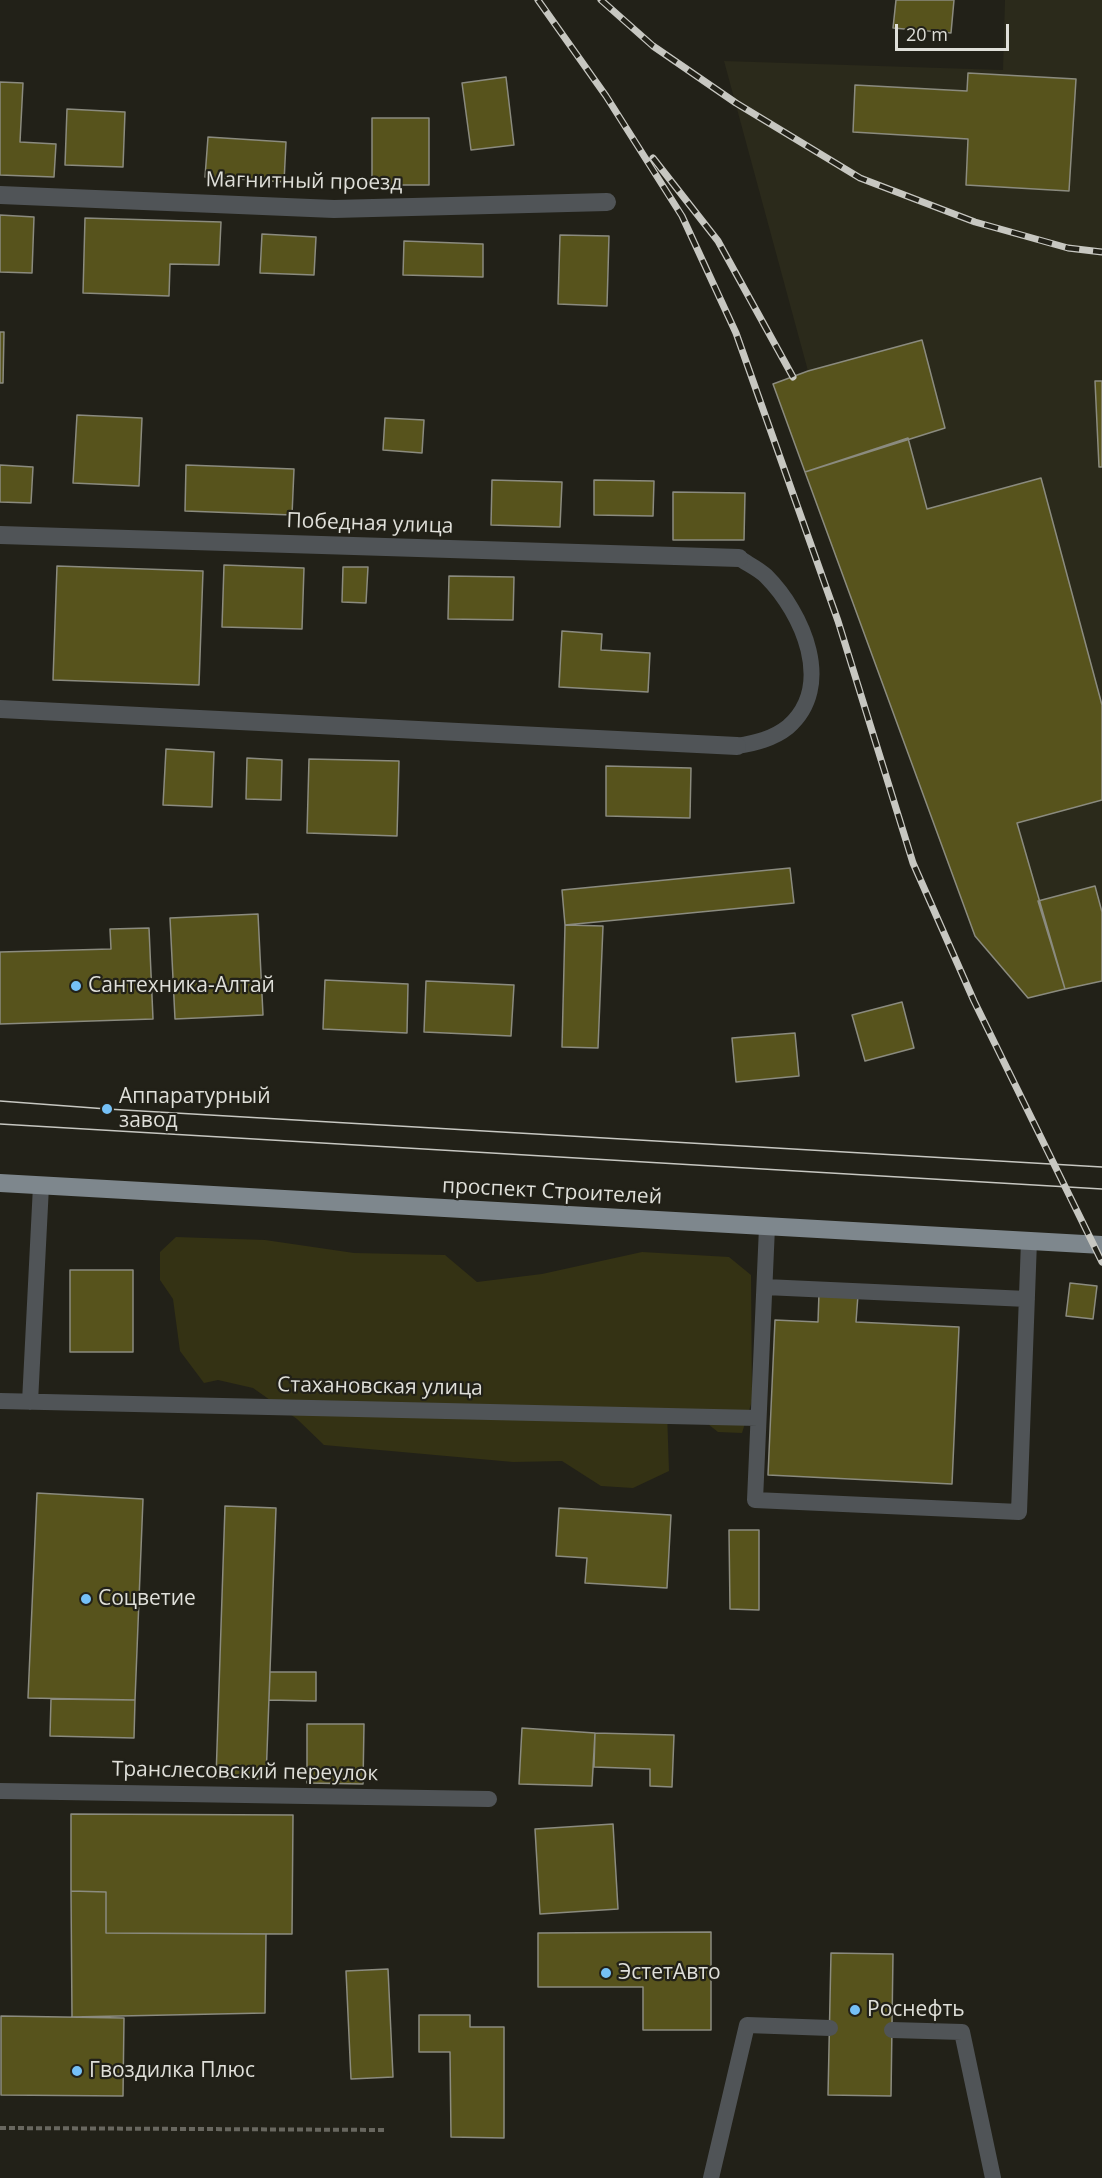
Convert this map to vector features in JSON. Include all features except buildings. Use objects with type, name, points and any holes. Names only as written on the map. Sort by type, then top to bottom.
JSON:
[{"type":"main road","name":"проспект Строителей","points":[[0,1183],[1102,1245]]},
{"type":"street","name":"Магнитный проезд","points":[[0,195],[334,209],[607,202]]},
{"type":"street","name":"Победная улица","points":[[0,536],[739,558]]},
{"type":"street","points":[[0,709],[737,746]]},
{"type":"lane","points":[[737,746],[763,741],[787,727],[804,707],[812,685],[809,647],[791,607],[765,576],[739,558]]},
{"type":"lane","points":[[30,1402],[41,1186]]},
{"type":"lane","points":[[767,1227],[755,1500],[1019,1512],[1029,1241]]},
{"type":"lane","points":[[765,1287],[1027,1299]]},
{"type":"lane","name":"Стахановская улица","points":[[0,1401],[758,1418]]},
{"type":"lane","name":"Транслесовский переулок","points":[[0,1791],[489,1799]]},
{"type":"lane","points":[[711,2178],[747,2025],[830,2028]]},
{"type":"lane","points":[[892,2030],[962,2032],[993,2178]]},
{"type":"path","points":[[0,2128],[387,2130]]},
{"type":"shaded area","points":[[1005,0],[1102,0],[1102,981],[1028,998],[975,936],[808,371],[724,61],[1003,70]]},
{"type":"shaded area","points":[[176,1237],[265,1240],[354,1253],[445,1255],[477,1282],[542,1274],[642,1252],[729,1257],[751,1275],[752,1401],[742,1433],[718,1432],[689,1409],[667,1411],[669,1471],[633,1488],[601,1486],[562,1461],[513,1462],[324,1445],[297,1419],[253,1388],[218,1380],[204,1383],[180,1351],[173,1299],[160,1280],[160,1252]]},
{"type":"tram line","points":[[0,1101],[1102,1167]]},
{"type":"tram line","points":[[0,1124],[1102,1189]]},
{"type":"railway","points":[[538,0],[606,96],[682,216],[736,333],[838,621],[913,863],[974,1001],[1102,1262]]},
{"type":"railway","points":[[601,0],[653,46],[736,103],[860,178],[975,222],[1068,248],[1102,252]]},
{"type":"railway","points":[[653,158],[718,241],[793,377]]},
{"type":"place","name":"Сантехника-Алтай","points":[[76,986]]},
{"type":"place","name":"Аппаратурный завод","points":[[107,1109]]},
{"type":"place","name":"Соцветие","points":[[86,1599]]},
{"type":"place","name":"ЭстетАвто","points":[[606,1973]]},
{"type":"place","name":"Роснефть","points":[[855,2010]]},
{"type":"place","name":"Гвоздилка Плюс","points":[[77,2071]]}]
